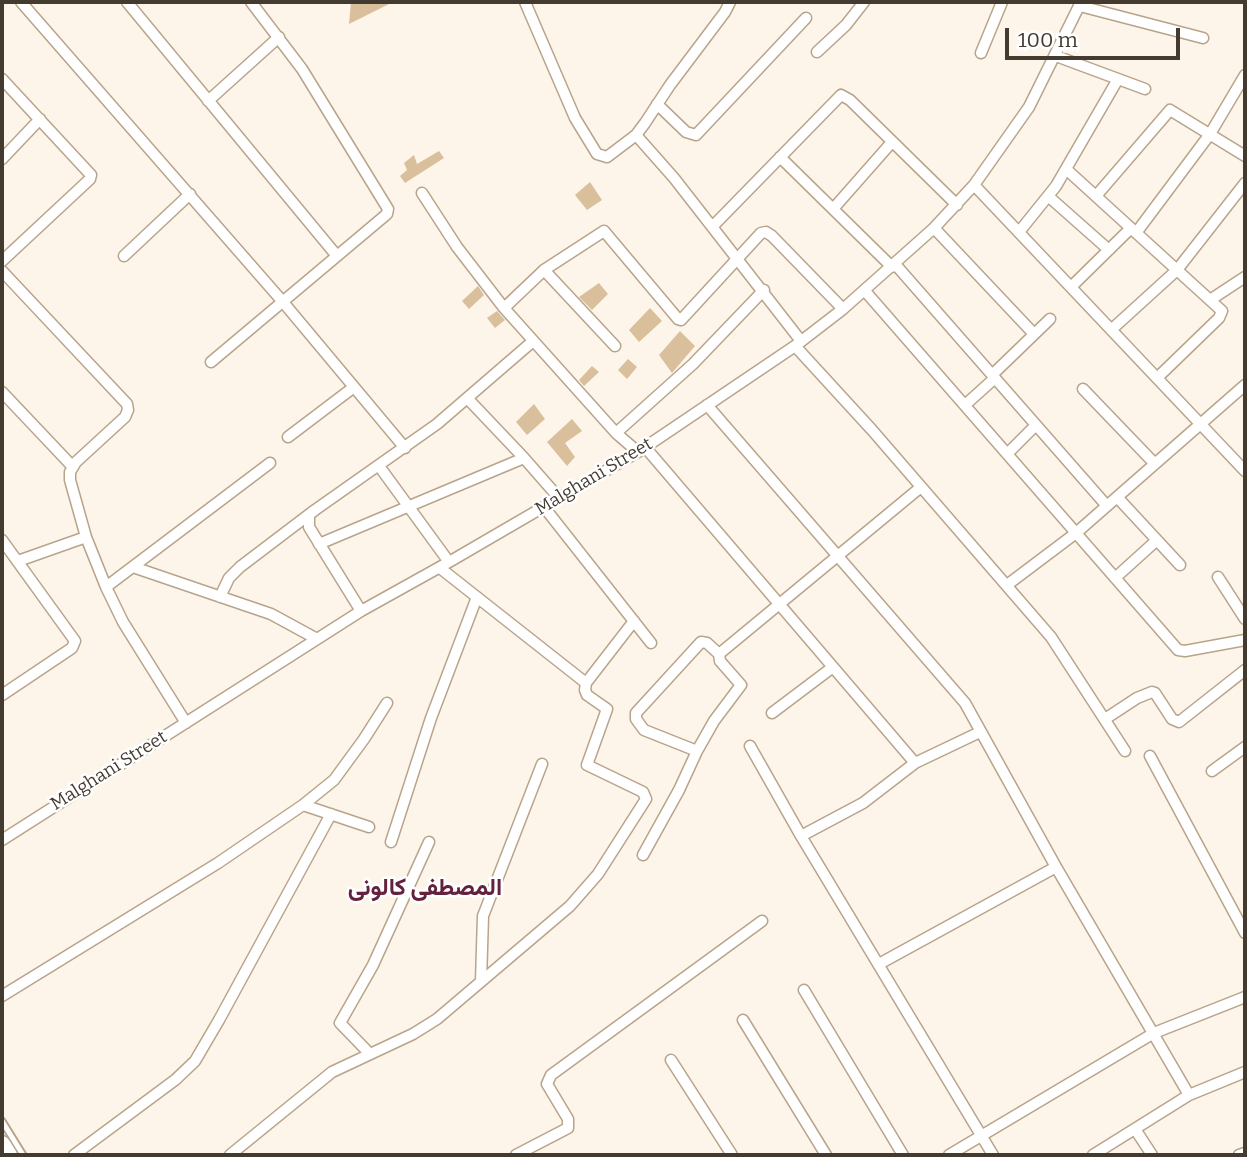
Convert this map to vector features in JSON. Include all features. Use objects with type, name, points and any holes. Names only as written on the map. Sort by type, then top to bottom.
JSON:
[{"type":"main road","points":[[2,1144],[9,1155]]},
{"type":"street","points":[[21,2],[283,302],[405,448]]},
{"type":"street","points":[[127,2],[337,256]]},
{"type":"street","points":[[211,362],[387,214],[388,209],[302,69],[251,2]]},
{"type":"street","points":[[525,2],[575,118],[597,154],[607,157],[636,135],[730,2]]},
{"type":"street","points":[[817,52],[846,25],[864,2]]},
{"type":"street","points":[[981,53],[1002,2]]},
{"type":"street","points":[[1081,4],[1203,38]]},
{"type":"street","name":"Malghani Street","points":[[2,840],[361,611],[641,449],[798,343],[843,309],[934,228],[974,184],[1023,117],[1081,4]]},
{"type":"street","points":[[657,104],[689,134],[693,136],[700,133],[806,18]]},
{"type":"street","points":[[208,101],[279,37]]},
{"type":"street","points":[[1056,56],[1145,89]]},
{"type":"street","points":[[1071,287],[1134,230],[1210,134],[1245,75]]},
{"type":"street","points":[[2,79],[89,172],[90,179],[2,261]]},
{"type":"street","points":[[1019,232],[1066,169],[1118,79]]},
{"type":"street","points":[[713,226],[841,95],[850,100],[957,205]]},
{"type":"street","points":[[1096,196],[1167,111],[1174,111],[1245,156]]},
{"type":"street","points":[[2,159],[40,119]]},
{"type":"street","points":[[636,135],[662,162],[764,290],[798,343],[1051,637],[1125,751]]},
{"type":"street","points":[[833,209],[892,142]]},
{"type":"street","points":[[780,157],[893,266],[1107,506]]},
{"type":"street","points":[[1066,169],[1222,311],[1219,318],[1157,378]]},
{"type":"street","points":[[1111,330],[1177,270],[1245,183]]},
{"type":"street","points":[[974,184],[1244,469]]},
{"type":"street","points":[[422,193],[457,247],[532,342],[616,433],[641,449],[780,604],[915,763]]},
{"type":"street","points":[[124,256],[190,194]]},
{"type":"street","points":[[1048,196],[1109,250]]},
{"type":"street","points":[[934,228],[1034,334]]},
{"type":"street","points":[[504,309],[544,270],[604,231],[674,317],[681,320],[761,233],[766,232],[843,309]]},
{"type":"street","points":[[544,270],[615,346]]},
{"type":"street","points":[[2,271],[127,404],[125,417],[73,467],[69,480],[86,537],[106,587],[123,622],[186,723]]},
{"type":"street","points":[[1210,300],[1245,277]]},
{"type":"street","points":[[616,433],[693,364],[764,290]]},
{"type":"street","points":[[865,291],[1178,650],[1245,640]]},
{"type":"street","points":[[965,405],[1050,320]]},
{"type":"street","points":[[220,597],[229,578],[240,567],[405,448],[468,399],[532,342]]},
{"type":"street","points":[[1007,585],[1076,533],[1245,385]]},
{"type":"street","points":[[288,437],[354,387]]},
{"type":"street","points":[[1083,389],[1155,464]]},
{"type":"street","points":[[2,392],[73,467]]},
{"type":"street","points":[[468,399],[559,498]]},
{"type":"street","points":[[707,405],[965,703],[1056,867],[1189,1095]]},
{"type":"street","points":[[1007,454],[1036,425]]},
{"type":"street","points":[[319,544],[524,458]]},
{"type":"street","points":[[106,587],[270,463]]},
{"type":"street","points":[[379,466],[409,506],[444,565],[477,597],[586,682]]},
{"type":"street","points":[[719,654],[921,487]]},
{"type":"street","points":[[1117,497],[1180,565]]},
{"type":"street","points":[[544,507],[651,643]]},
{"type":"street","points":[[309,516],[309,527],[361,611]]},
{"type":"street","points":[[18,561],[86,537]]},
{"type":"street","points":[[2,540],[72,636],[75,645],[2,695]]},
{"type":"street","points":[[1115,578],[1157,540]]},
{"type":"street","points":[[133,567],[271,614],[317,639]]},
{"type":"street","points":[[1218,577],[1245,619]]},
{"type":"street","points":[[391,842],[431,718],[477,597]]},
{"type":"street","points":[[230,1155],[332,1072],[425,1027],[570,906],[597,874],[646,799],[643,792],[587,765],[607,709],[585,693],[586,682],[634,621]]},
{"type":"street","points":[[643,855],[697,751],[741,685],[720,661],[719,654],[707,643],[701,642],[636,713],[636,719],[644,730],[697,751]]},
{"type":"street","points":[[772,713],[833,667]]},
{"type":"street","points":[[1105,719],[1137,698],[1152,692],[1172,719],[1179,722],[1245,670]]},
{"type":"street","points":[[2,996],[218,863],[303,805],[334,780],[365,739],[387,703]]},
{"type":"street","points":[[801,836],[863,803],[915,763],[980,732]]},
{"type":"street","points":[[750,746],[801,836],[993,1155]]},
{"type":"street","points":[[1212,771],[1245,747]]},
{"type":"street","points":[[1150,756],[1245,933]]},
{"type":"street","points":[[481,981],[483,916],[542,764]]},
{"type":"street","points":[[303,805],[369,827]]},
{"type":"street","points":[[74,1155],[175,1080],[196,1058],[331,814]]},
{"type":"street","points":[[370,1054],[340,1023],[373,965],[429,842]]},
{"type":"street","points":[[879,964],[1056,867]]},
{"type":"street","points":[[516,1155],[568,1128],[568,1119],[547,1084],[551,1075],[762,921]]},
{"type":"street","points":[[804,990],[904,1155]]},
{"type":"street","points":[[949,1155],[1154,1033],[1245,997]]},
{"type":"street","points":[[743,1020],[826,1155]]},
{"type":"street","points":[[671,1060],[732,1155]]},
{"type":"street","points":[[1093,1155],[1189,1095],[1245,1072]]},
{"type":"street","points":[[1135,1129],[1152,1155]]},
{"type":"street","points":[[1238,1155],[1245,1153]]},
{"type":"lane","points":[[2,1121],[23,1155]]},
{"type":"building","points":[[351,2],[393,2],[349,24]]},
{"type":"building","points":[[439,151],[444,158],[405,183],[400,176],[407,170],[404,163],[414,155],[417,164]]},
{"type":"building","points":[[590,182],[602,200],[587,210],[575,195]]},
{"type":"building","points":[[599,283],[608,294],[592,310],[579,297]]},
{"type":"building","points":[[478,286],[484,295],[469,309],[462,301]]},
{"type":"building","points":[[650,308],[662,321],[639,342],[629,330]]},
{"type":"building","points":[[497,311],[505,320],[495,328],[487,318]]},
{"type":"building","points":[[680,331],[695,346],[672,373],[659,355]]},
{"type":"building","points":[[628,359],[637,367],[627,379],[618,370]]},
{"type":"building","points":[[592,366],[599,372],[584,386],[579,380]]},
{"type":"building","points":[[534,404],[545,419],[527,435],[516,422]]},
{"type":"building","points":[[572,419],[582,431],[565,443],[575,457],[567,466],[547,442]]},
{"type":"district","name":"المصطفی کالونی","points":[[425,888]]}]
